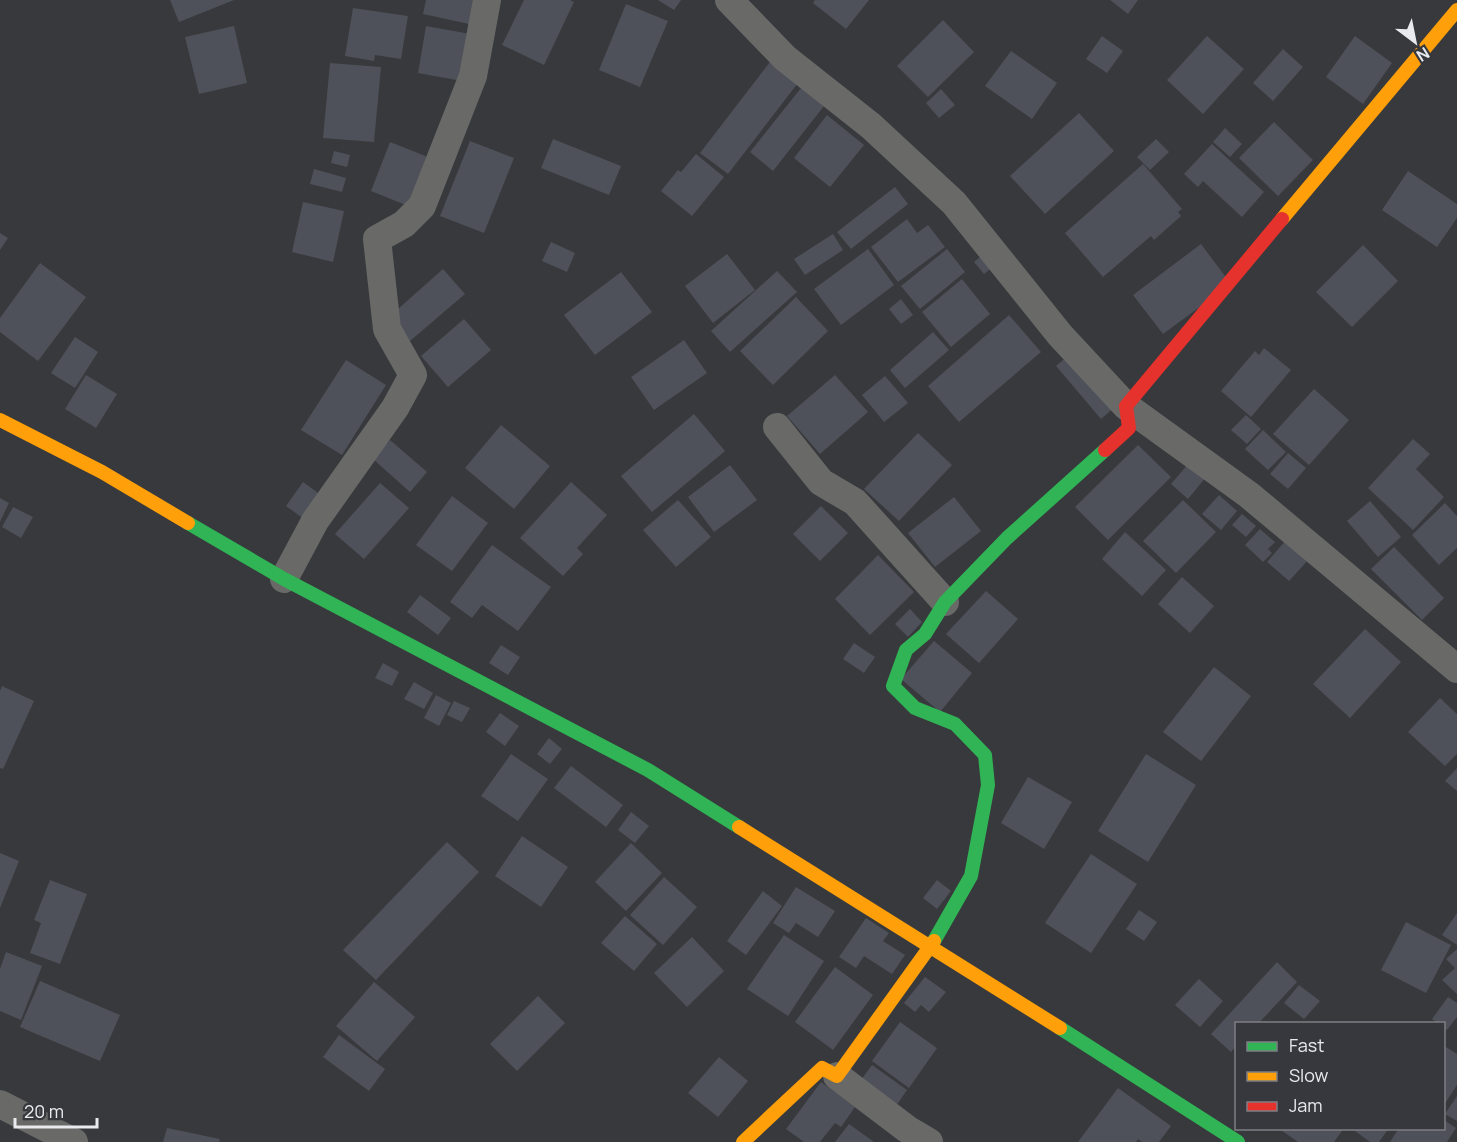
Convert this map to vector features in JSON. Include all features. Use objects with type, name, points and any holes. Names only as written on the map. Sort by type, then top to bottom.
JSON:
[{"type":"street","points":[[284,579],[315,521],[395,408],[413,375],[387,329],[377,239],[405,224],[422,206],[473,76],[487,0]]},
{"type":"street","points":[[729,0],[785,58],[871,126],[954,203],[1060,335],[1126,406],[1249,495],[1457,669]]},
{"type":"street","points":[[837,1076],[872,1025],[932,946],[971,876],[988,785],[985,755],[956,724],[915,708],[893,686],[906,650],[925,634],[945,602],[1007,538],[1129,428],[1126,406],[1457,10]]},
{"type":"street","points":[[0,420],[102,472],[284,579],[648,770],[932,946],[1238,1142]]},
{"type":"street","points":[[777,427],[821,482],[855,502],[945,602]]},
{"type":"street","points":[[743,1142],[822,1068],[837,1076],[907,1129],[929,1142]]},
{"type":"street","points":[[0,1104],[74,1142]]},
{"type":"building","points":[[170,0],[234,0],[179,22]]},
{"type":"building","points":[[426,0],[473,0],[469,24],[423,14]]},
{"type":"building","points":[[524,0],[570,0],[574,2],[544,65],[502,45]]},
{"type":"building","points":[[658,0],[681,0],[674,10]]},
{"type":"building","points":[[815,0],[869,0],[846,29],[813,3]]},
{"type":"building","points":[[1110,0],[1138,0],[1128,14]]},
{"type":"building","points":[[626,4],[668,21],[640,87],[599,70]]},
{"type":"building","points":[[353,8],[408,16],[401,59],[375,55],[374,61],[345,56]]},
{"type":"building","points":[[943,20],[974,52],[928,97],[897,66]]},
{"type":"building","points":[[234,26],[247,83],[199,94],[185,37]]},
{"type":"building","points":[[426,26],[476,35],[467,82],[418,73]]},
{"type":"building","points":[[1102,36],[1123,51],[1107,73],[1086,59]]},
{"type":"building","points":[[1207,36],[1244,69],[1203,114],[1167,80]]},
{"type":"building","points":[[1355,36],[1392,63],[1363,104],[1326,77]]},
{"type":"building","points":[[1283,49],[1303,67],[1273,101],[1253,83]]},
{"type":"building","points":[[1011,51],[1057,83],[1032,119],[985,86]]},
{"type":"building","points":[[773,58],[801,79],[728,174],[700,153]]},
{"type":"building","points":[[330,63],[381,67],[374,142],[323,138]]},
{"type":"building","points":[[801,88],[824,106],[773,171],[750,152]]},
{"type":"building","points":[[941,89],[955,105],[939,118],[926,103]]},
{"type":"building","points":[[1079,113],[1114,151],[1045,214],[1010,176]]},
{"type":"building","points":[[827,115],[864,145],[830,187],[794,158]]},
{"type":"building","points":[[1274,122],[1313,160],[1278,196],[1239,158]]},
{"type":"building","points":[[1225,128],[1242,144],[1230,157],[1213,142]]},
{"type":"building","points":[[553,139],[621,166],[609,195],[541,168]]},
{"type":"building","points":[[1156,139],[1169,152],[1150,170],[1137,157]]},
{"type":"building","points":[[470,141],[514,158],[484,233],[440,216]]},
{"type":"building","points":[[390,142],[433,159],[413,208],[371,191]]},
{"type":"building","points":[[1212,144],[1264,192],[1242,217],[1203,181],[1198,187],[1184,174]]},
{"type":"building","points":[[334,151],[350,155],[347,167],[331,163]]},
{"type":"building","points":[[696,154],[724,177],[692,216],[661,191],[678,170],[681,172]]},
{"type":"building","points":[[1143,164],[1182,209],[1178,212],[1181,216],[1154,240],[1151,236],[1103,277],[1065,233]]},
{"type":"building","points":[[314,169],[346,178],[342,192],[310,184]]},
{"type":"building","points":[[1408,171],[1457,204],[1457,218],[1437,247],[1382,210]]},
{"type":"building","points":[[895,187],[908,204],[851,249],[837,232]]},
{"type":"building","points":[[303,202],[344,211],[333,262],[292,252]]},
{"type":"building","points":[[907,219],[917,233],[928,225],[945,247],[898,282],[871,247]]},
{"type":"building","points":[[0,233],[8,238],[0,250]]},
{"type":"building","points":[[833,234],[843,250],[805,275],[794,259]]},
{"type":"building","points":[[551,242],[575,253],[567,272],[542,261]]},
{"type":"building","points":[[1201,244],[1231,284],[1163,334],[1133,295]]},
{"type":"building","points":[[1363,245],[1398,281],[1352,327],[1316,292]]},
{"type":"building","points":[[868,249],[894,285],[841,325],[814,289]]},
{"type":"building","points":[[947,249],[965,272],[920,309],[901,286]]},
{"type":"building","points":[[989,250],[999,262],[984,274],[974,262]]},
{"type":"building","points":[[727,254],[755,290],[713,323],[685,286]]},
{"type":"building","points":[[40,263],[86,297],[38,361],[0,332],[0,318]]},
{"type":"building","points":[[443,269],[465,294],[410,341],[389,317]]},
{"type":"building","points":[[777,271],[797,292],[730,352],[711,331]]},
{"type":"building","points":[[621,272],[652,312],[595,355],[564,315]]},
{"type":"building","points":[[962,279],[990,314],[951,347],[922,312]]},
{"type":"building","points":[[796,297],[828,331],[773,385],[740,351]]},
{"type":"building","points":[[901,299],[913,315],[901,324],[889,309]]},
{"type":"building","points":[[1009,315],[1041,352],[959,422],[928,386]]},
{"type":"building","points":[[464,319],[491,350],[448,387],[421,356]]},
{"type":"building","points":[[933,332],[949,350],[905,388],[890,370]]},
{"type":"building","points":[[75,337],[98,352],[75,388],[51,373]]},
{"type":"building","points":[[684,340],[707,373],[654,410],[631,377]]},
{"type":"building","points":[[1078,347],[1123,400],[1101,419],[1056,366]]},
{"type":"building","points":[[1264,348],[1291,370],[1251,417],[1221,391],[1255,351],[1259,355]]},
{"type":"building","points":[[346,360],[386,385],[342,455],[301,430]]},
{"type":"building","points":[[86,375],[117,394],[96,428],[65,409]]},
{"type":"building","points":[[835,375],[868,412],[820,454],[787,416]]},
{"type":"building","points":[[885,376],[908,403],[884,422],[862,395]]},
{"type":"building","points":[[1314,389],[1349,420],[1309,465],[1273,434]]},
{"type":"building","points":[[694,414],[725,451],[652,512],[621,476]]},
{"type":"building","points":[[1246,415],[1261,429],[1247,444],[1231,430]]},
{"type":"building","points":[[501,425],[550,466],[514,509],[465,468]]},
{"type":"building","points":[[1263,430],[1286,452],[1268,470],[1245,449]]},
{"type":"building","points":[[918,433],[952,465],[899,521],[864,489]]},
{"type":"building","points":[[1413,439],[1430,454],[1416,469],[1444,497],[1413,530],[1368,488]]},
{"type":"building","points":[[390,440],[427,472],[410,492],[373,459]]},
{"type":"building","points":[[1138,445],[1171,477],[1108,540],[1075,507]]},
{"type":"building","points":[[1288,453],[1306,468],[1288,489],[1270,474]]},
{"type":"building","points":[[1189,463],[1206,477],[1188,499],[1171,484]]},
{"type":"building","points":[[730,465],[757,500],[714,532],[688,497]]},
{"type":"building","points":[[303,482],[321,495],[304,519],[286,506]]},
{"type":"building","points":[[571,482],[607,515],[577,548],[583,554],[563,576],[520,538]]},
{"type":"building","points":[[380,483],[409,508],[364,559],[335,534]]},
{"type":"building","points":[[1219,495],[1237,511],[1221,530],[1202,514]]},
{"type":"building","points":[[452,496],[488,523],[452,571],[416,545]]},
{"type":"building","points":[[954,497],[981,531],[935,567],[908,533]]},
{"type":"building","points":[[0,498],[9,503],[0,522]]},
{"type":"building","points":[[678,500],[711,537],[676,567],[643,530]]},
{"type":"building","points":[[1183,500],[1216,532],[1176,573],[1143,541]]},
{"type":"building","points":[[1370,501],[1401,537],[1378,557],[1347,521]]},
{"type":"building","points":[[1445,503],[1457,516],[1457,548],[1439,565],[1412,535]]},
{"type":"building","points":[[821,506],[848,533],[820,561],[793,534]]},
{"type":"building","points":[[13,507],[33,517],[21,538],[2,527]]},
{"type":"building","points":[[1242,514],[1256,526],[1246,537],[1232,525]]},
{"type":"building","points":[[1260,529],[1275,542],[1268,549],[1272,553],[1263,562],[1245,545]]},
{"type":"building","points":[[1125,532],[1166,570],[1142,596],[1102,559]]},
{"type":"building","points":[[1286,540],[1309,559],[1289,581],[1267,562]]},
{"type":"building","points":[[492,545],[551,587],[518,631],[482,605],[472,618],[450,602]]},
{"type":"building","points":[[1394,547],[1444,598],[1422,620],[1371,569]]},
{"type":"building","points":[[878,555],[914,592],[870,635],[835,599]]},
{"type":"building","points":[[1182,577],[1214,606],[1190,633],[1158,604]]},
{"type":"building","points":[[986,591],[1018,619],[979,663],[946,634]]},
{"type":"building","points":[[420,595],[451,618],[438,635],[407,612]]},
{"type":"building","points":[[910,609],[922,622],[908,637],[895,624]]},
{"type":"building","points":[[1365,629],[1401,662],[1350,718],[1313,684]]},
{"type":"building","points":[[934,641],[972,673],[940,712],[901,679]]},
{"type":"building","points":[[854,643],[875,657],[864,673],[843,659]]},
{"type":"building","points":[[501,645],[520,657],[508,675],[489,663]]},
{"type":"building","points":[[383,663],[399,672],[392,686],[375,678]]},
{"type":"building","points":[[1214,667],[1251,696],[1201,761],[1163,732]]},
{"type":"building","points":[[414,682],[433,693],[424,709],[404,699]]},
{"type":"building","points":[[2,686],[34,701],[3,769],[0,768],[0,691]]},
{"type":"building","points":[[436,695],[451,703],[439,726],[424,718]]},
{"type":"building","points":[[1440,698],[1457,714],[1457,754],[1445,766],[1408,732]]},
{"type":"building","points":[[454,701],[470,708],[462,722],[447,715]]},
{"type":"building","points":[[500,713],[519,726],[505,746],[486,732]]},
{"type":"building","points":[[549,738],[562,749],[550,764],[537,754]]},
{"type":"building","points":[[511,754],[548,779],[518,821],[481,796]]},
{"type":"building","points":[[1146,754],[1196,785],[1148,862],[1098,831]]},
{"type":"building","points":[[571,766],[623,805],[606,827],[554,788]]},
{"type":"building","points":[[1457,768],[1457,791],[1445,781]]},
{"type":"building","points":[[1028,777],[1072,802],[1044,849],[1001,823]]},
{"type":"building","points":[[631,812],[649,826],[635,843],[618,830]]},
{"type":"building","points":[[522,836],[568,867],[541,907],[495,876]]},
{"type":"building","points":[[447,842],[479,872],[376,980],[343,950]]},
{"type":"building","points":[[631,843],[662,873],[626,911],[595,882]]},
{"type":"building","points":[[0,853],[19,861],[0,908]]},
{"type":"building","points":[[1091,854],[1137,884],[1091,953],[1045,923]]},
{"type":"building","points":[[664,877],[697,907],[663,945],[630,915]]},
{"type":"building","points":[[50,880],[87,894],[60,964],[30,953],[41,923],[34,920]]},
{"type":"building","points":[[937,880],[951,891],[937,909],[923,898]]},
{"type":"building","points":[[796,887],[835,911],[818,937],[796,923],[789,933],[773,923]]},
{"type":"building","points":[[763,891],[782,906],[746,955],[727,941]]},
{"type":"building","points":[[1139,910],[1157,922],[1144,941],[1126,929]]},
{"type":"building","points":[[1457,913],[1457,945],[1442,935]]},
{"type":"building","points":[[625,916],[657,944],[634,971],[601,943]]},
{"type":"building","points":[[866,918],[889,933],[883,941],[905,955],[892,974],[864,956],[856,968],[839,957]]},
{"type":"building","points":[[1406,922],[1451,945],[1426,993],[1381,970]]},
{"type":"building","points":[[784,935],[824,961],[788,1016],[747,989]]},
{"type":"building","points":[[692,937],[724,971],[687,1007],[654,973]]},
{"type":"building","points":[[1457,949],[1457,994],[1442,980],[1455,968],[1446,959]]},
{"type":"building","points":[[6,952],[42,966],[21,1020],[0,1011],[0,969]]},
{"type":"building","points":[[1277,962],[1297,982],[1260,1022],[1235,1022],[1235,1047],[1231,1052],[1211,1034]]},
{"type":"building","points":[[835,967],[873,995],[833,1050],[795,1022]]},
{"type":"building","points":[[925,977],[946,992],[929,1012],[921,1005],[915,1012],[904,1003]]},
{"type":"building","points":[[1199,979],[1223,1001],[1200,1027],[1175,1005]]},
{"type":"building","points":[[40,981],[120,1015],[100,1061],[20,1027]]},
{"type":"building","points":[[374,982],[415,1017],[377,1061],[336,1026]]},
{"type":"building","points":[[1299,985],[1320,1001],[1304,1019],[1284,1003]]},
{"type":"building","points":[[538,996],[565,1023],[517,1071],[490,1044]]},
{"type":"building","points":[[1448,997],[1457,1003],[1457,1017],[1447,1030],[1445,1022],[1436,1022],[1432,1019]]},
{"type":"building","points":[[900,1022],[937,1048],[909,1088],[872,1061]]},
{"type":"building","points":[[339,1035],[385,1069],[369,1091],[323,1057]]},
{"type":"building","points":[[1445,1048],[1457,1054],[1457,1085],[1445,1103]]},
{"type":"building","points":[[719,1057],[748,1081],[718,1117],[688,1093]]},
{"type":"building","points":[[872,1065],[907,1090],[894,1109],[858,1084]]},
{"type":"building","points":[[821,1082],[855,1107],[841,1127],[835,1123],[820,1142],[804,1142],[786,1129]]},
{"type":"building","points":[[1118,1088],[1171,1126],[1159,1142],[1142,1142],[1138,1139],[1136,1142],[1078,1142]]},
{"type":"building","points":[[1457,1096],[1457,1121],[1445,1114]]},
{"type":"building","points":[[1445,1121],[1456,1128],[1447,1142],[1390,1142],[1398,1130],[1445,1130]]},
{"type":"building","points":[[849,1124],[874,1142],[835,1142]]},
{"type":"building","points":[[167,1128],[220,1139],[219,1142],[163,1142]]},
{"type":"building","points":[[1281,1130],[1343,1130],[1334,1142],[1298,1142]]},
{"type":"building","points":[[1354,1130],[1388,1130],[1379,1142],[1370,1142]]},
{"type":"traffic: fast","points":[[934,941],[971,876],[988,785],[985,755],[955,724],[915,708],[893,686],[906,650],[925,634],[945,602],[1007,538],[1105,450]]},
{"type":"traffic: fast","points":[[188,523],[284,579],[648,770],[739,827]]},
{"type":"traffic: fast","points":[[1060,1028],[1238,1142]]},
{"type":"traffic: slow","points":[[1282,219],[1457,10]]},
{"type":"traffic: slow","points":[[0,420],[102,472],[188,523]]},
{"type":"traffic: slow","points":[[739,827],[1060,1028]]},
{"type":"traffic: slow","points":[[743,1142],[822,1068],[837,1076],[934,941]]},
{"type":"traffic: jam","points":[[1105,450],[1129,428],[1126,406],[1282,219]]}]
